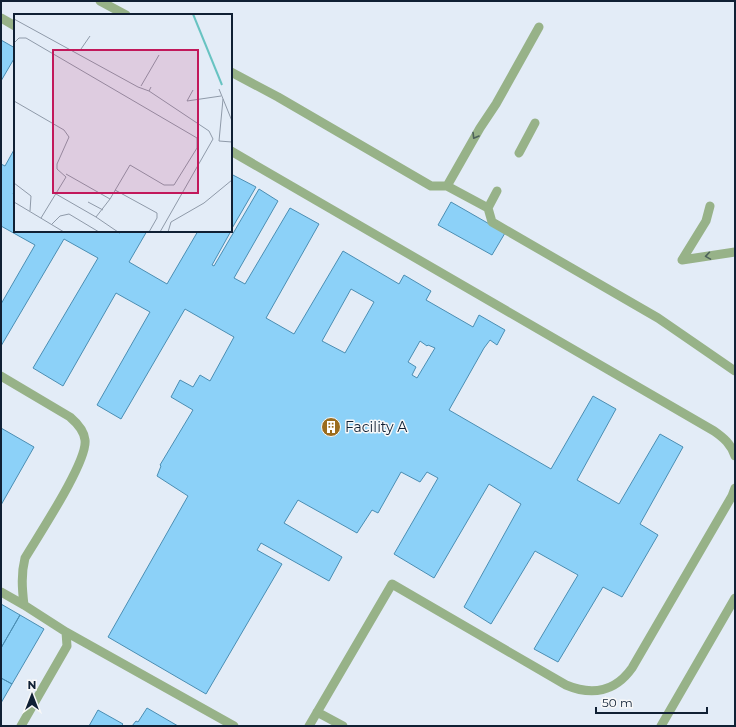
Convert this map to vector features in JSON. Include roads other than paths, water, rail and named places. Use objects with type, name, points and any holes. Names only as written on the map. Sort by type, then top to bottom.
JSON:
[{"type":"lane","points":[[100,1],[124,14]]},
{"type":"lane","points":[[1,18],[14,25]]},
{"type":"lane","points":[[447,186],[476,135],[496,104],[539,27]]},
{"type":"lane","points":[[232,73],[278,97],[431,186],[447,186],[488,208]]},
{"type":"lane","points":[[519,153],[535,123]]},
{"type":"lane","points":[[232,152],[714,431],[724,438],[732,448],[735,456]]},
{"type":"lane","points":[[497,191],[488,208],[492,222],[658,318],[735,371]]},
{"type":"lane","points":[[710,206],[706,221],[682,260],[735,252]]},
{"type":"lane","points":[[1,376],[70,417],[80,425],[85,440],[84,452],[77,469],[26,558],[21,577],[24,605]]},
{"type":"lane","points":[[308,726],[392,584],[566,685],[589,691],[602,690],[616,685],[625,678],[632,668],[728,503],[735,488]]},
{"type":"lane","points":[[1,592],[66,632],[234,726]]},
{"type":"lane","points":[[661,726],[735,598]]},
{"type":"lane","points":[[21,726],[67,646],[66,632]]},
{"type":"lane","points":[[317,712],[343,726]]},
{"type":"place","name":"Facility A","points":[[331,427]]}]
